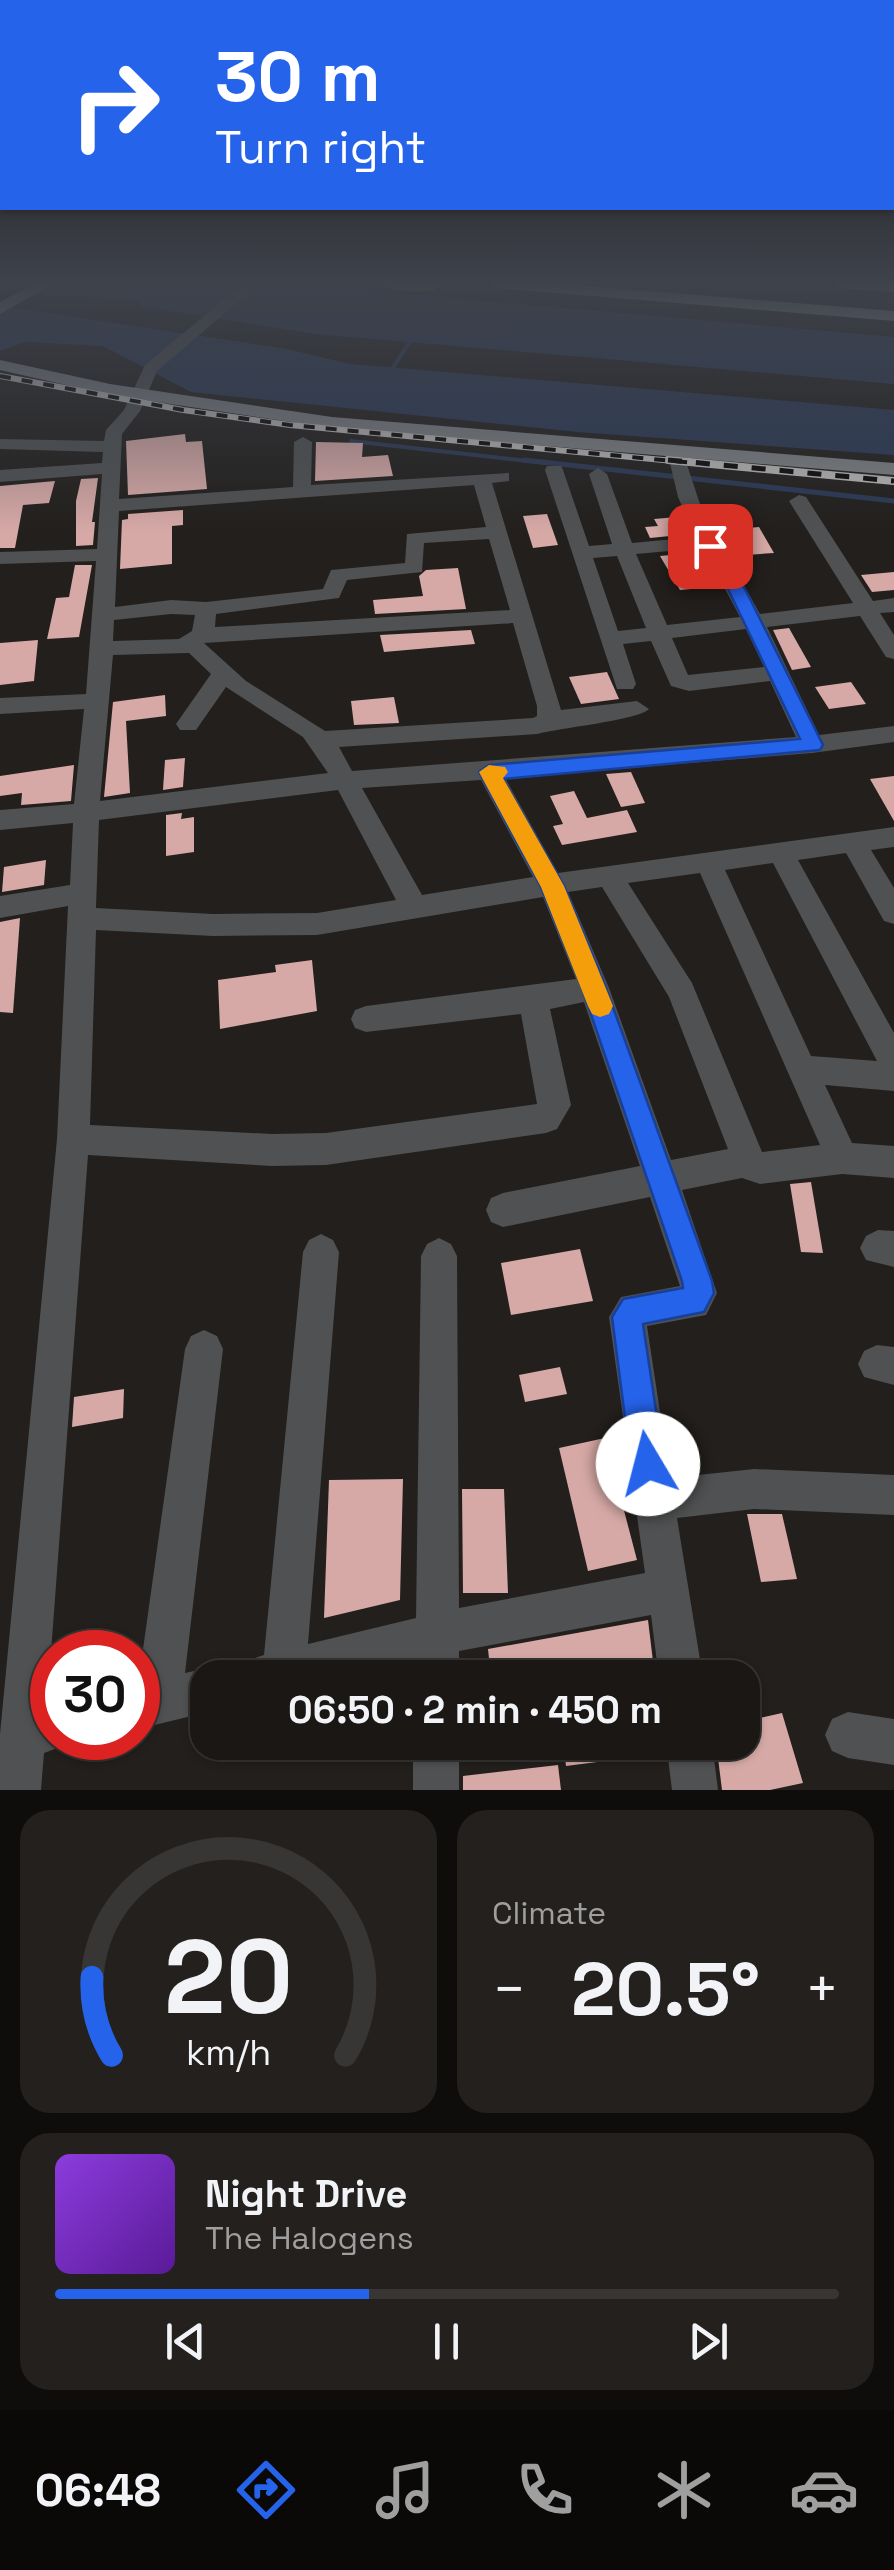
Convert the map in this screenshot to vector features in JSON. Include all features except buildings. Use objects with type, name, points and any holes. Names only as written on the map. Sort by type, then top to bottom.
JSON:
[{"type":"main road","points":[[9,367],[319,420],[894,468]]},
{"type":"main road","points":[[0,379],[141,390],[312,431],[680,473],[894,484]]},
{"type":"street","points":[[44,1630],[73,1139],[86,816],[102,648],[111,458],[115,428],[141,390],[166,367]]},
{"type":"street","points":[[302,490],[303,442]]},
{"type":"street","points":[[0,444],[111,458]]},
{"type":"street","points":[[0,476],[111,458]]},
{"type":"street","points":[[554,470],[625,684]]},
{"type":"street","points":[[680,473],[708,542],[812,745]]},
{"type":"street","points":[[598,474],[676,677],[683,684],[777,673]]},
{"type":"street","points":[[109,506],[492,478],[498,532],[550,706],[549,720]]},
{"type":"street","points":[[799,501],[894,652]]},
{"type":"street","points":[[103,615],[332,594],[338,574],[415,568],[414,538],[498,532]]},
{"type":"street","points":[[582,553],[708,542]]},
{"type":"street","points":[[0,558],[106,555]]},
{"type":"street","points":[[610,639],[894,605]]},
{"type":"street","points":[[206,608],[195,639],[199,649],[248,694],[322,740],[415,908]]},
{"type":"street","points":[[102,648],[523,616]]},
{"type":"street","points":[[188,724],[224,673]]},
{"type":"street","points":[[0,706],[96,702]]},
{"type":"street","points":[[322,740],[537,726],[549,720],[637,710]]},
{"type":"street","points":[[0,820],[86,816],[346,780],[812,745],[894,734]]},
{"type":"street","points":[[489,772],[552,886],[594,988],[699,1293],[693,1302],[634,1310],[627,1317],[678,1660]]},
{"type":"street","points":[[0,908],[83,906],[300,924],[894,836]]},
{"type":"street","points":[[853,842],[894,913]]},
{"type":"street","points":[[781,853],[894,1064]]},
{"type":"street","points":[[708,864],[842,1158]]},
{"type":"street","points":[[609,876],[682,992],[749,1161],[760,1168],[842,1158],[894,1162]]},
{"type":"street","points":[[366,1019],[533,1000],[594,988]]},
{"type":"street","points":[[73,1139],[272,1150],[326,1149],[546,1118],[555,1104],[533,1000]]},
{"type":"street","points":[[802,1069],[894,1076]]},
{"type":"street","points":[[503,1210],[749,1161]]},
{"type":"street","points":[[273,1660],[321,1252]]},
{"type":"street","points":[[436,1660],[439,1256]]},
{"type":"street","points":[[160,1630],[204,1348]]},
{"type":"street","points":[[653,1500],[754,1489],[894,1495]]},
{"type":"street","points":[[329,1660],[437,1634],[669,1590]]},
{"type":"street","points":[[160,1702],[190,1694]]},
{"type":"street","points":[[848,1734],[894,1742]]},
{"type":"street","points":[[18,1790],[30,1755]]},
{"type":"street","points":[[436,1760],[436,1790]]},
{"type":"street","points":[[691,1760],[695,1790]]},
{"type":"water","points":[[142,367],[380,367],[894,410],[894,455],[577,432],[191,392]]},
{"type":"water","points":[[692,367],[894,367],[894,384]]},
{"type":"waterway","points":[[390,372],[394,367]]},
{"type":"waterway","points":[[351,441],[546,463]]},
{"type":"waterway","points":[[524,460],[894,501]]},
{"type":"railway","points":[[0,376],[183,410],[290,425],[695,463]]},
{"type":"railway","points":[[668,460],[894,481]]},
{"type":"slow traffic","points":[[498,772],[489,772],[552,886],[600,1006]]},
{"type":"route","points":[[648,1464],[627,1317],[634,1310],[693,1302],[699,1293],[697,1281],[594,988],[552,886],[489,772],[812,745],[736,589],[710,546]]}]
